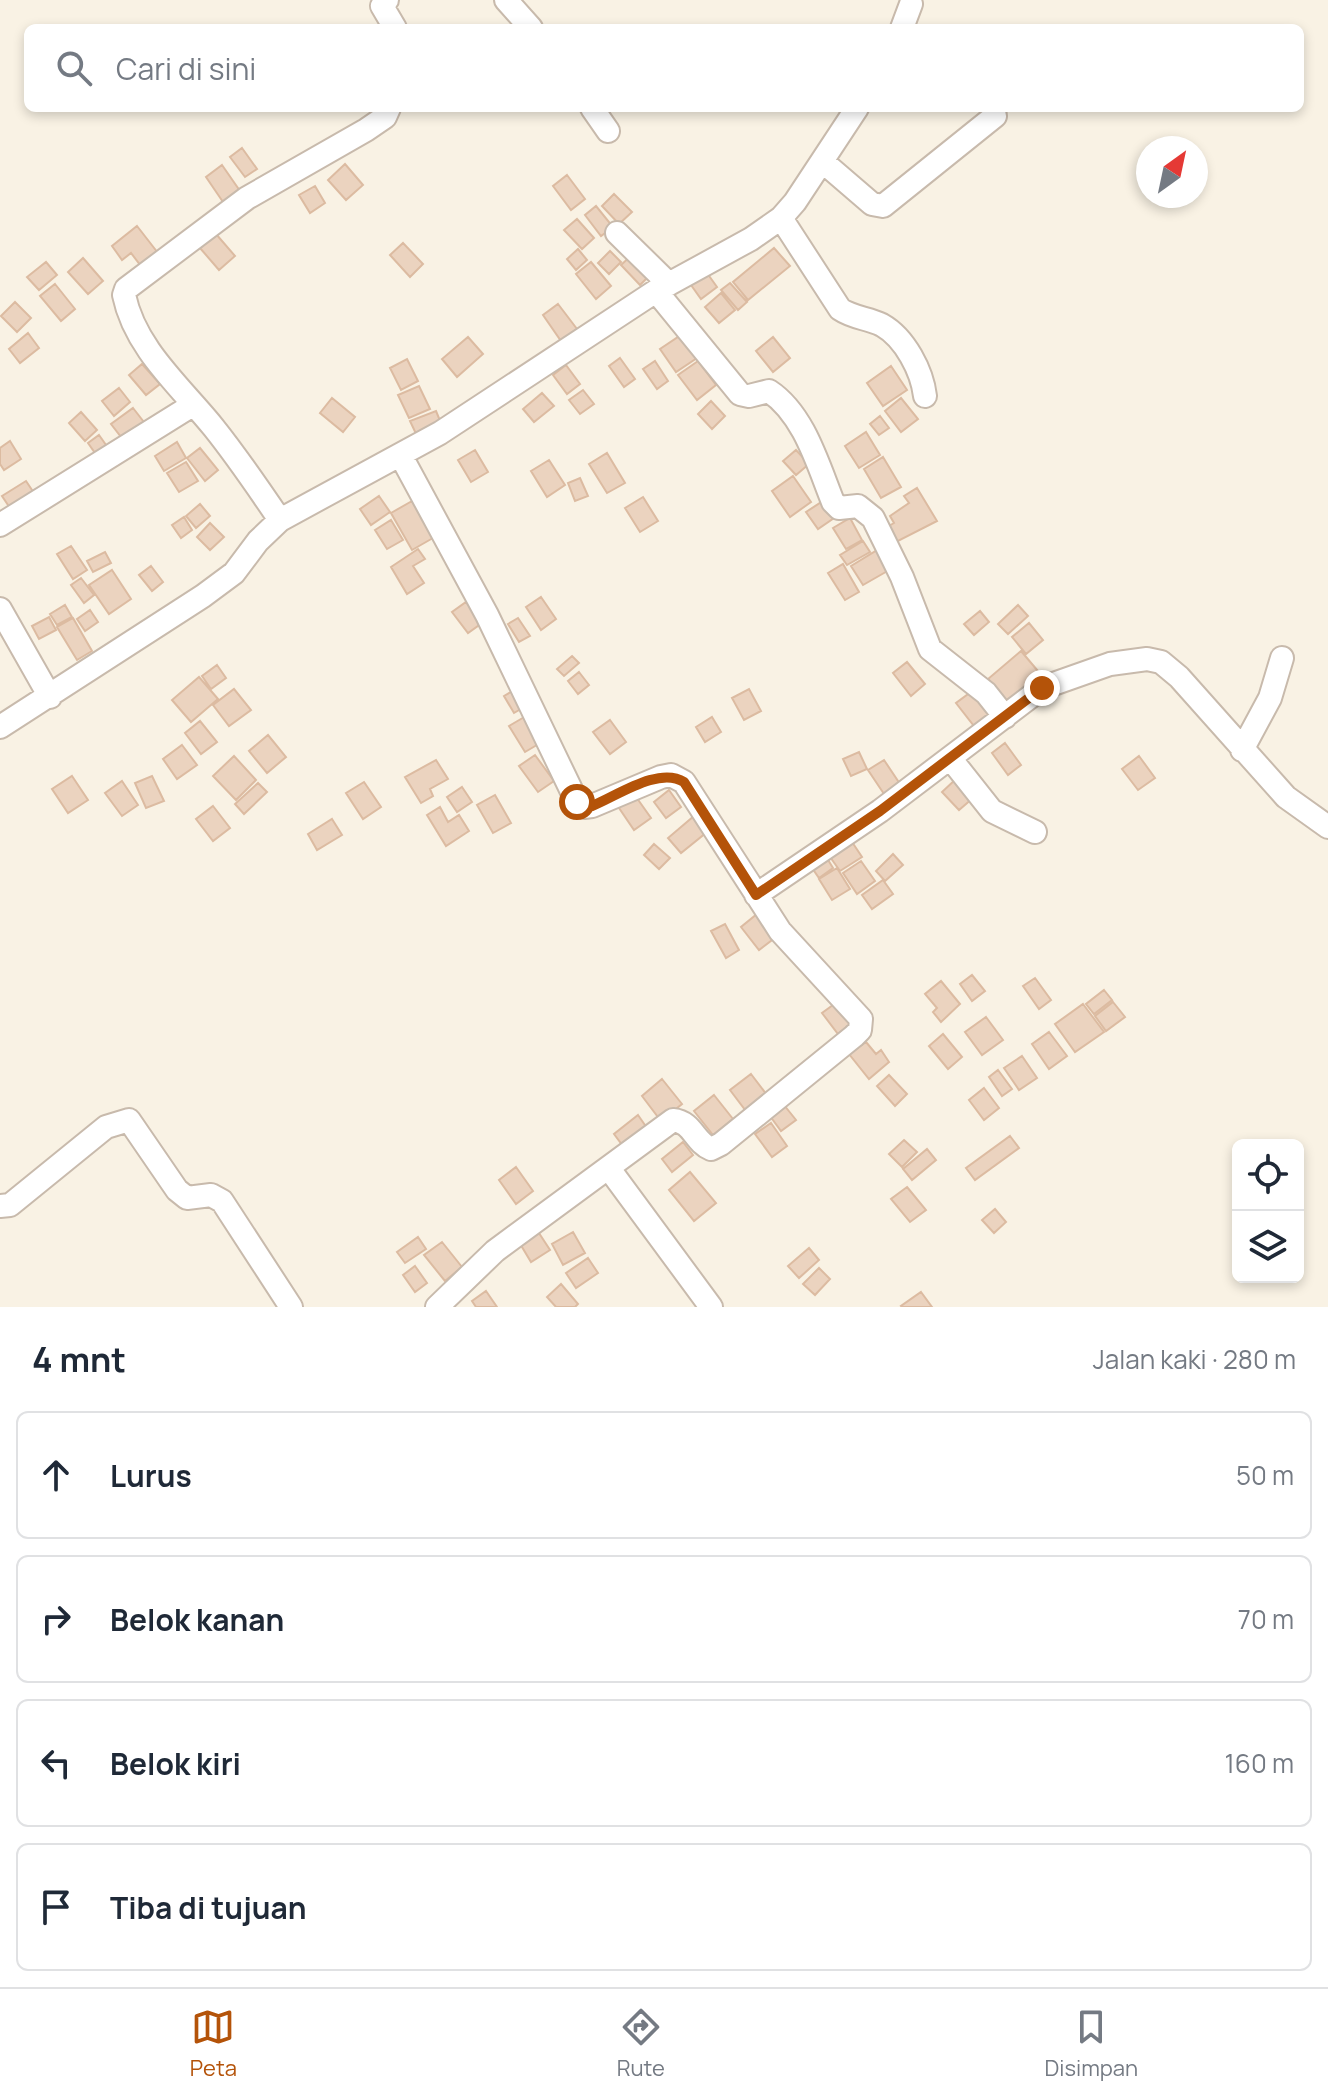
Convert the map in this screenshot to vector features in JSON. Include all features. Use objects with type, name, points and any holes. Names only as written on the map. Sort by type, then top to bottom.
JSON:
[{"type":"street","points":[[387,0],[382,6],[393,24]]},
{"type":"street","points":[[506,0],[527,24]]},
{"type":"street","points":[[903,24],[910,1]]},
{"type":"street","points":[[280,520],[241,462],[191,406],[148,347],[127,307],[126,289],[247,198],[366,130],[387,112]]},
{"type":"street","points":[[595,112],[608,131]]},
{"type":"street","points":[[0,727],[50,697],[234,573],[258,541],[280,520],[401,456],[663,287],[751,239],[781,218],[854,112]]},
{"type":"street","points":[[822,161],[872,204],[883,206],[995,116]]},
{"type":"street","points":[[781,218],[840,309],[852,317],[880,324],[897,337],[923,379],[925,396]]},
{"type":"street","points":[[617,233],[663,287],[740,394],[749,396],[769,391],[780,398],[808,440],[833,502],[839,508],[858,506],[873,518],[902,577],[930,649],[986,693],[1005,717]]},
{"type":"street","points":[[0,525],[191,406]]},
{"type":"street","points":[[401,456],[494,629],[577,802],[584,807],[592,806],[661,777],[677,777],[684,782],[780,931],[861,1019],[860,1030],[721,1144],[711,1149],[704,1146],[689,1126],[673,1120],[610,1170],[495,1251],[437,1307]]},
{"type":"street","points":[[0,609],[50,697]]},
{"type":"street","points":[[1242,750],[1270,698],[1282,658]]},
{"type":"street","points":[[756,895],[950,758],[1042,688],[1074,675],[1147,659],[1161,662],[1179,677],[1286,797],[1328,827]]},
{"type":"street","points":[[950,758],[992,811],[1035,832]]},
{"type":"street","points":[[0,1206],[10,1205],[106,1127],[129,1120],[182,1195],[187,1198],[211,1195],[222,1201],[291,1307]]},
{"type":"street","points":[[610,1170],[711,1307]]},
{"type":"building","points":[[242,148],[257,169],[245,177],[230,157]]},
{"type":"building","points":[[345,164],[363,185],[346,200],[328,180]]},
{"type":"building","points":[[222,165],[240,191],[223,202],[206,177]]},
{"type":"building","points":[[567,175],[585,199],[571,210],[553,186]]},
{"type":"building","points":[[315,186],[325,203],[310,213],[299,195]]},
{"type":"building","points":[[614,194],[632,212],[619,224],[602,206]]},
{"type":"building","points":[[596,206],[613,227],[601,236],[585,215]]},
{"type":"building","points":[[577,219],[594,238],[582,249],[564,230]]},
{"type":"building","points":[[137,226],[158,253],[141,266],[131,253],[122,260],[112,246]]},
{"type":"building","points":[[216,234],[235,256],[219,270],[200,248]]},
{"type":"building","points":[[403,243],[423,264],[410,277],[390,255]]},
{"type":"building","points":[[774,248],[790,266],[748,300],[733,282]]},
{"type":"building","points":[[578,249],[587,260],[576,270],[567,259]]},
{"type":"building","points":[[610,251],[621,262],[609,274],[598,263]]},
{"type":"building","points":[[635,252],[654,271],[640,285],[621,265]]},
{"type":"building","points":[[83,258],[103,281],[88,294],[68,272]]},
{"type":"building","points":[[46,262],[57,275],[39,290],[27,277]]},
{"type":"building","points":[[591,262],[611,286],[596,299],[576,274]]},
{"type":"building","points":[[707,273],[717,287],[701,299],[691,285]]},
{"type":"building","points":[[730,283],[747,302],[738,310],[721,290]]},
{"type":"building","points":[[55,284],[75,309],[61,321],[40,296]]},
{"type":"building","points":[[721,293],[735,310],[719,323],[705,307]]},
{"type":"building","points":[[15,302],[31,318],[17,332],[1,316]]},
{"type":"building","points":[[558,304],[577,329],[561,341],[543,315]]},
{"type":"building","points":[[28,333],[39,348],[20,363],[9,349]]},
{"type":"building","points":[[681,335],[697,358],[676,372],[660,349]]},
{"type":"building","points":[[468,337],[483,354],[457,377],[442,359]]},
{"type":"building","points":[[773,337],[790,358],[773,372],[756,351]]},
{"type":"building","points":[[620,358],[635,379],[624,387],[609,366]]},
{"type":"building","points":[[407,359],[418,381],[401,390],[390,368]]},
{"type":"building","points":[[655,361],[668,381],[657,389],[643,369]]},
{"type":"building","points":[[698,361],[716,385],[697,400],[678,375]]},
{"type":"building","points":[[142,364],[160,384],[146,395],[129,375]]},
{"type":"building","points":[[566,365],[580,384],[567,394],[553,375]]},
{"type":"building","points":[[891,366],[907,390],[883,406],[867,383]]},
{"type":"building","points":[[419,386],[430,409],[409,418],[398,395]]},
{"type":"building","points":[[119,388],[130,402],[114,416],[102,401]]},
{"type":"building","points":[[583,390],[594,404],[580,414],[569,400]]},
{"type":"building","points":[[542,393],[554,406],[534,422],[523,409]]},
{"type":"building","points":[[332,398],[355,417],[343,432],[320,413]]},
{"type":"building","points":[[901,398],[918,419],[901,432],[885,411]]},
{"type":"building","points":[[711,401],[725,416],[712,429],[698,414]]},
{"type":"building","points":[[133,408],[147,426],[125,442],[111,424]]},
{"type":"building","points":[[436,411],[443,428],[418,438],[410,421]]},
{"type":"building","points":[[81,412],[97,430],[85,441],[69,423]]},
{"type":"building","points":[[880,416],[889,428],[879,435],[870,424]]},
{"type":"building","points":[[866,432],[880,455],[859,468],[845,446]]},
{"type":"building","points":[[99,435],[111,452],[100,460],[88,443]]},
{"type":"building","points":[[10,441],[21,459],[4,470],[0,464],[0,448]]},
{"type":"building","points":[[177,442],[186,458],[164,471],[155,456]]},
{"type":"building","points":[[200,448],[218,470],[205,481],[187,458]]},
{"type":"building","points":[[475,450],[488,472],[471,482],[458,460]]},
{"type":"building","points":[[796,450],[809,464],[796,475],[783,461]]},
{"type":"building","points":[[607,453],[625,483],[607,493],[589,464]]},
{"type":"building","points":[[883,457],[901,487],[881,498],[864,469]]},
{"type":"building","points":[[549,460],[565,485],[547,497],[531,471]]},
{"type":"building","points":[[186,462],[198,481],[179,492],[167,473]]},
{"type":"building","points":[[793,476],[811,502],[790,517],[772,491]]},
{"type":"building","points":[[580,478],[588,496],[575,501],[568,483]]},
{"type":"building","points":[[26,481],[38,499],[14,514],[2,496]]},
{"type":"building","points":[[917,488],[937,521],[896,542],[887,527],[894,523],[890,516],[909,503],[904,496]]},
{"type":"building","points":[[379,496],[390,512],[371,525],[360,509]]},
{"type":"building","points":[[643,497],[658,521],[640,532],[625,508]]},
{"type":"building","points":[[826,499],[837,516],[818,529],[806,512]]},
{"type":"building","points":[[412,501],[433,538],[412,550],[391,513]]},
{"type":"building","points":[[200,504],[210,516],[196,528],[186,516]]},
{"type":"building","points":[[184,517],[192,530],[181,538],[172,525]]},
{"type":"building","points":[[850,518],[862,540],[846,549],[833,528]]},
{"type":"building","points":[[391,520],[403,540],[387,549],[375,530]]},
{"type":"building","points":[[210,523],[224,537],[210,550],[197,537]]},
{"type":"building","points":[[863,541],[870,552],[847,565],[840,555]]},
{"type":"building","points":[[71,546],[87,570],[73,579],[57,554]]},
{"type":"building","points":[[418,549],[425,559],[413,566],[424,583],[407,594],[391,567]]},
{"type":"building","points":[[879,549],[891,569],[863,585],[851,566]]},
{"type":"building","points":[[105,552],[111,563],[93,572],[87,561]]},
{"type":"building","points":[[843,564],[859,592],[845,600],[828,573]]},
{"type":"building","points":[[151,566],[163,582],[152,591],[139,575]]},
{"type":"building","points":[[112,570],[131,599],[109,614],[89,585]]},
{"type":"building","points":[[81,578],[94,595],[84,603],[71,585]]},
{"type":"building","points":[[541,597],[556,619],[541,630],[526,607]]},
{"type":"building","points":[[466,602],[482,623],[468,633],[452,612]]},
{"type":"building","points":[[65,605],[72,617],[57,625],[50,614]]},
{"type":"building","points":[[1018,605],[1028,616],[1008,634],[998,624]]},
{"type":"building","points":[[90,610],[98,622],[85,631],[77,619]]},
{"type":"building","points":[[980,611],[989,622],[974,635],[964,624]]},
{"type":"building","points":[[49,617],[56,630],[39,639],[32,626]]},
{"type":"building","points":[[73,618],[92,651],[77,660],[57,627]]},
{"type":"building","points":[[518,618],[530,636],[519,642],[508,624]]},
{"type":"building","points":[[1029,623],[1043,640],[1026,654],[1012,637]]},
{"type":"building","points":[[1021,651],[1043,677],[1010,705],[988,679]]},
{"type":"building","points":[[572,656],[579,663],[564,676],[557,669]]},
{"type":"building","points":[[907,662],[925,684],[911,696],[893,673]]},
{"type":"building","points":[[217,665],[226,678],[211,689],[202,676]]},
{"type":"building","points":[[579,672],[589,685],[578,694],[568,681]]},
{"type":"building","points":[[199,677],[218,699],[191,722],[172,700]]},
{"type":"building","points":[[234,689],[251,710],[229,726],[213,705]]},
{"type":"building","points":[[516,689],[526,706],[514,713],[504,696]]},
{"type":"building","points":[[749,689],[761,711],[744,720],[732,698]]},
{"type":"building","points":[[975,689],[992,712],[974,726],[956,703]]},
{"type":"building","points":[[526,716],[542,742],[525,752],[509,726]]},
{"type":"building","points":[[712,717],[721,732],[705,742],[696,727]]},
{"type":"building","points":[[610,720],[626,742],[610,754],[593,732]]},
{"type":"building","points":[[200,721],[217,742],[201,754],[185,733]]},
{"type":"building","points":[[268,735],[286,757],[267,773],[249,751]]},
{"type":"building","points":[[1005,743],[1021,765],[1008,775],[992,753]]},
{"type":"building","points":[[182,745],[197,765],[177,779],[163,759]]},
{"type":"building","points":[[859,752],[867,769],[851,776],[843,759]]},
{"type":"building","points":[[535,755],[554,781],[538,792],[519,766]]},
{"type":"building","points":[[234,756],[256,780],[236,800],[213,776]]},
{"type":"building","points":[[1139,756],[1155,778],[1138,790],[1122,769]]},
{"type":"building","points":[[436,760],[448,779],[430,789],[433,796],[421,803],[405,777]]},
{"type":"building","points":[[884,760],[900,784],[884,794],[868,770]]},
{"type":"building","points":[[72,776],[88,800],[68,813],[52,789]]},
{"type":"building","points":[[152,776],[164,801],[146,808],[135,783]]},
{"type":"building","points":[[956,779],[973,798],[959,810],[942,792]]},
{"type":"building","points":[[122,781],[138,805],[122,816],[105,793]]},
{"type":"building","points":[[364,782],[381,807],[363,819],[346,793]]},
{"type":"building","points":[[258,783],[267,792],[244,814],[235,804]]},
{"type":"building","points":[[462,787],[472,802],[457,812],[447,797]]},
{"type":"building","points":[[669,790],[681,807],[666,818],[654,802]]},
{"type":"building","points":[[634,794],[651,818],[634,830],[617,805]]},
{"type":"building","points":[[495,795],[511,823],[493,833],[477,805]]},
{"type":"building","points":[[213,806],[230,828],[213,841],[196,819]]},
{"type":"building","points":[[440,807],[448,822],[459,815],[469,831],[446,846],[427,815]]},
{"type":"building","points":[[694,816],[707,832],[681,853],[668,838]]},
{"type":"building","points":[[332,819],[342,835],[317,850],[308,834]]},
{"type":"building","points":[[850,839],[862,857],[840,871],[828,854]]},
{"type":"building","points":[[654,844],[670,858],[659,869],[644,855]]},
{"type":"building","points":[[893,854],[903,865],[885,881],[876,871]]},
{"type":"building","points":[[825,855],[833,868],[819,878],[810,865]]},
{"type":"building","points":[[861,861],[875,881],[857,894],[843,873]]},
{"type":"building","points":[[837,868],[850,889],[832,900],[819,879]]},
{"type":"building","points":[[883,880],[893,894],[872,909],[862,895]]},
{"type":"building","points":[[757,914],[776,937],[759,950],[741,927]]},
{"type":"building","points":[[725,924],[739,950],[726,958],[711,931]]},
{"type":"building","points":[[972,975],[985,991],[972,1001],[960,984]]},
{"type":"building","points":[[1035,978],[1051,1000],[1039,1009],[1023,986]]},
{"type":"building","points":[[941,981],[960,1004],[941,1022],[933,1012],[937,1008],[925,994]]},
{"type":"building","points":[[1104,990],[1112,1000],[1094,1014],[1086,1004]]},
{"type":"building","points":[[837,1002],[853,1022],[838,1034],[822,1013]]},
{"type":"building","points":[[1113,1002],[1125,1017],[1106,1031],[1095,1016]]},
{"type":"building","points":[[1083,1004],[1104,1032],[1075,1052],[1055,1024]]},
{"type":"building","points":[[986,1017],[1003,1040],[982,1055],[965,1032]]},
{"type":"building","points":[[1049,1032],[1067,1056],[1049,1069],[1032,1044]]},
{"type":"building","points":[[943,1034],[962,1057],[948,1069],[929,1046]]},
{"type":"building","points":[[866,1042],[876,1054],[881,1050],[889,1062],[869,1079],[849,1054]]},
{"type":"building","points":[[1022,1056],[1037,1078],[1019,1090],[1004,1068]]},
{"type":"building","points":[[998,1070],[1012,1089],[1002,1096],[989,1077]]},
{"type":"building","points":[[751,1074],[770,1099],[749,1115],[730,1090]]},
{"type":"building","points":[[889,1075],[907,1094],[895,1106],[877,1086]]},
{"type":"building","points":[[662,1079],[682,1104],[661,1121],[642,1096]]},
{"type":"building","points":[[984,1088],[999,1108],[984,1120],[969,1100]]},
{"type":"building","points":[[714,1095],[733,1119],[713,1135],[694,1111]]},
{"type":"building","points":[[784,1105],[796,1120],[781,1131],[770,1116]]},
{"type":"building","points":[[638,1115],[647,1128],[623,1146],[614,1134]]},
{"type":"building","points":[[771,1123],[787,1146],[772,1157],[755,1134]]},
{"type":"building","points":[[1010,1136],[1019,1148],[975,1180],[966,1168]]},
{"type":"building","points":[[904,1140],[917,1152],[902,1167],[889,1154]]},
{"type":"building","points":[[683,1142],[693,1155],[672,1172],[662,1159]]},
{"type":"building","points":[[927,1149],[936,1160],[912,1180],[903,1169]]},
{"type":"building","points":[[516,1167],[533,1191],[516,1204],[499,1180]]},
{"type":"building","points":[[690,1172],[716,1203],[694,1221],[669,1190]]},
{"type":"building","points":[[907,1187],[926,1210],[910,1222],[891,1199]]},
{"type":"building","points":[[995,1209],[1006,1222],[994,1233],[982,1220]]},
{"type":"building","points":[[537,1230],[550,1250],[531,1262],[519,1242]]},
{"type":"building","points":[[573,1232],[585,1253],[563,1265],[552,1244]]},
{"type":"building","points":[[418,1237],[426,1249],[405,1263],[397,1252]]},
{"type":"building","points":[[442,1242],[462,1267],[445,1281],[424,1255]]},
{"type":"building","points":[[809,1248],[819,1260],[799,1278],[788,1266]]},
{"type":"building","points":[[588,1258],[598,1273],[576,1288],[566,1273]]},
{"type":"building","points":[[415,1266],[427,1283],[415,1292],[403,1275]]},
{"type":"building","points":[[819,1268],[830,1279],[815,1295],[803,1284]]},
{"type":"building","points":[[561,1284],[578,1304],[575,1307],[556,1307],[547,1297]]},
{"type":"building","points":[[486,1291],[497,1307],[476,1307],[472,1301]]},
{"type":"building","points":[[921,1292],[932,1307],[901,1306]]},
{"type":"route","points":[[577,802],[584,807],[592,806],[661,777],[677,777],[684,782],[756,895],[880,811],[1042,688]]}]
